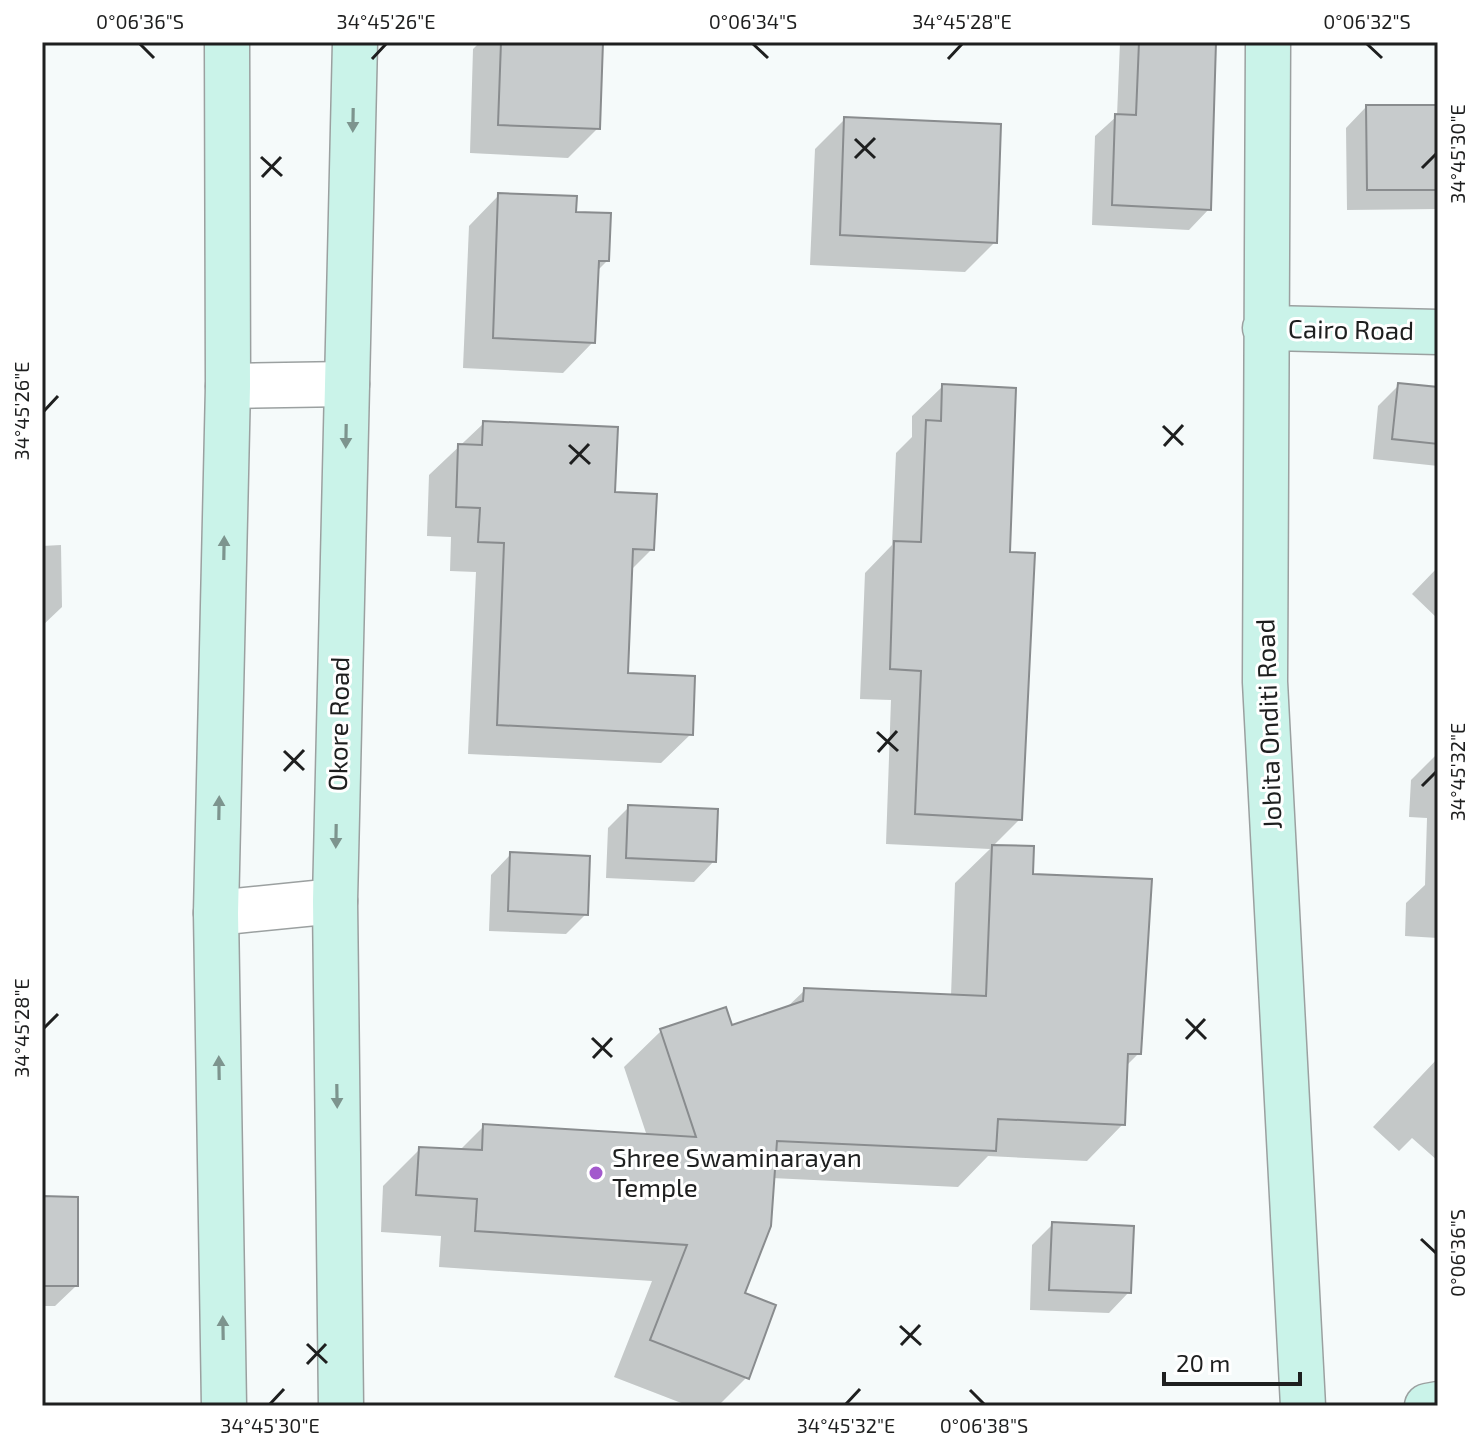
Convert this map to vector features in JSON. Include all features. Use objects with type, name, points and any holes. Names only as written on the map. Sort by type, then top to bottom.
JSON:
[{"type":"street","points":[[224,1406],[216,913],[228,386],[227,42]]},
{"type":"street","name":"Okore Road","points":[[341,1406],[335,901],[355,42]]},
{"type":"street","name":"Jobita Onditi Road","points":[[1268,42],[1265,682],[1303,1406]]},
{"type":"street","name":"Cairo Road","points":[[1265,328],[1438,332]]},
{"type":"street","points":[[228,386],[347,384]]},
{"type":"street","points":[[216,913],[335,901]]},
{"type":"street","points":[[1427,1406],[1438,1404]]},
{"type":"building","points":[[501,42],[603,42],[600,129],[498,125]]},
{"type":"building","points":[[1139,42],[1216,42],[1211,210],[1112,205],[1115,114],[1136,115]]},
{"type":"building","points":[[1366,105],[1438,105],[1438,190],[1367,190]]},
{"type":"building","points":[[844,117],[1001,124],[997,243],[840,235]]},
{"type":"building","points":[[498,193],[577,196],[576,212],[611,213],[609,261],[599,261],[595,343],[493,338]]},
{"type":"building","points":[[1398,383],[1438,387],[1438,444],[1392,439]]},
{"type":"building","points":[[942,384],[1016,388],[1010,552],[1035,553],[1022,820],[915,814],[921,671],[890,669],[894,541],[921,542],[926,420],[941,421]]},
{"type":"building","points":[[483,421],[618,427],[615,492],[657,494],[654,550],[633,549],[628,673],[695,676],[693,735],[497,725],[504,543],[478,542],[480,508],[456,507],[458,444],[482,445]]},
{"type":"building","points":[[628,805],[718,809],[716,862],[626,858]]},
{"type":"building","points":[[992,845],[1034,846],[1033,874],[1152,879],[1141,1054],[1128,1054],[1125,1125],[998,1119],[996,1151],[777,1141],[771,1226],[745,1293],[776,1305],[749,1379],[650,1340],[687,1245],[475,1231],[477,1199],[416,1195],[419,1147],[482,1150],[483,1124],[696,1137],[660,1029],[726,1007],[732,1025],[803,1001],[804,988],[986,996]]},
{"type":"building","points":[[510,852],[590,856],[588,915],[508,911]]},
{"type":"building","points":[[42,1196],[78,1197],[78,1286],[42,1286]]},
{"type":"building","points":[[1052,1222],[1134,1226],[1131,1293],[1049,1290]]},
{"type":"place","name":"Shree Swaminarayan Temple","points":[[596,1173]]}]
